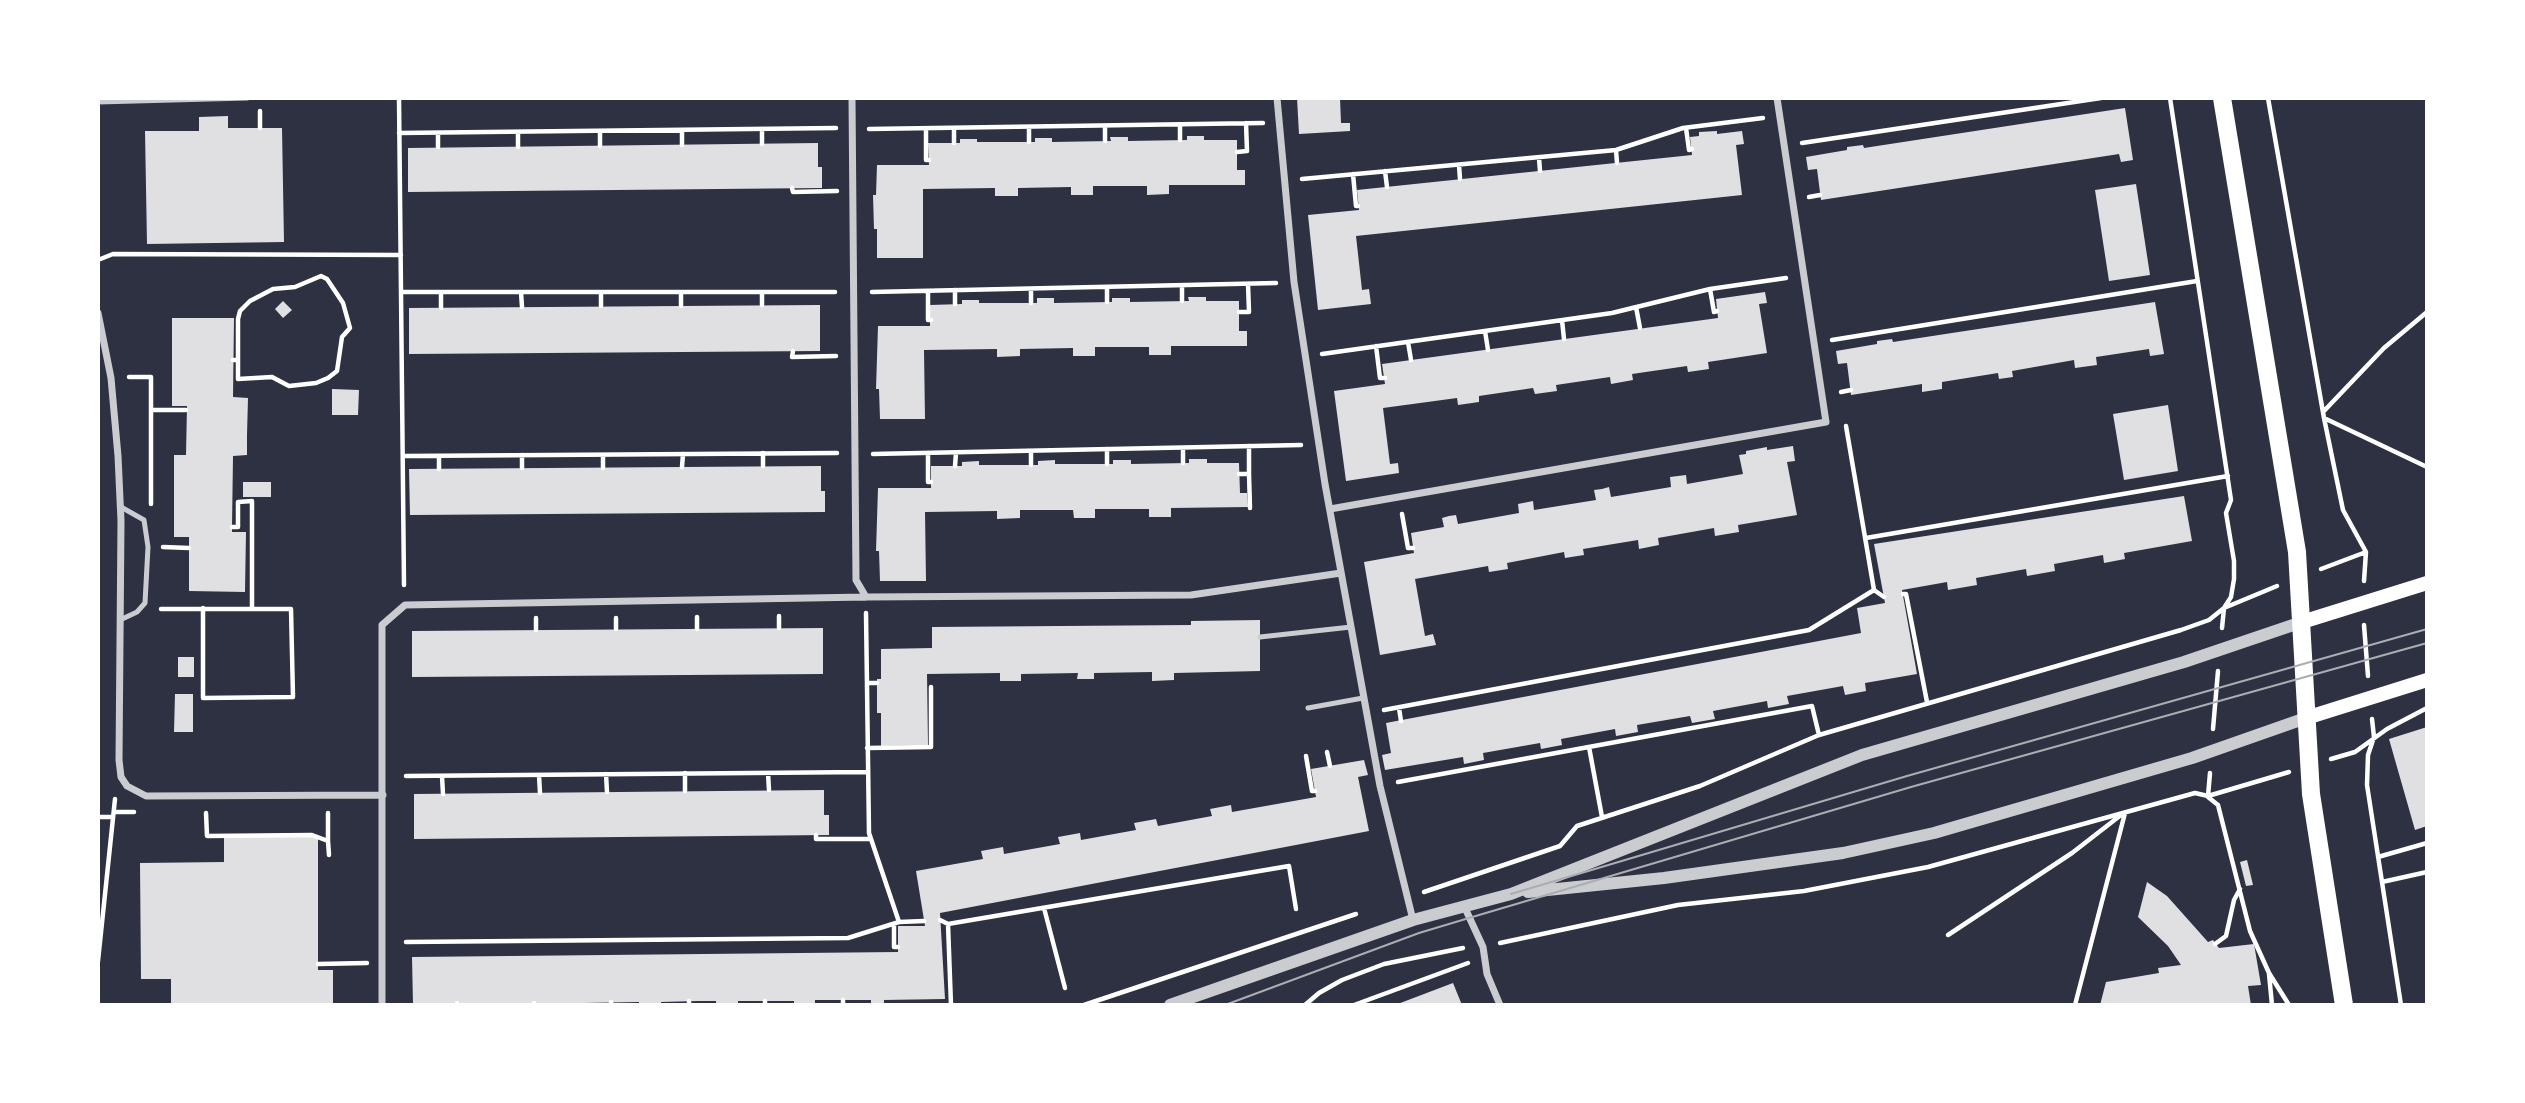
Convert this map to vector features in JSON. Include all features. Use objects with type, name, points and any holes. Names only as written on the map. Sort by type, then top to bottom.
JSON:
[{"type":"main road","points":[[2222,98],[2297,552],[2313,809],[2344,1005]]},
{"type":"main road","points":[[2302,622],[2427,583]]},
{"type":"main road","points":[[2306,718],[2427,680]]},
{"type":"street","points":[[852,98],[856,580],[866,597]]},
{"type":"street","points":[[1277,98],[1294,282],[1330,509],[1380,786],[1413,920]]},
{"type":"street","points":[[1330,509],[1826,422],[1777,98]]},
{"type":"street","points":[[98,313],[111,378],[121,507],[121,777],[127,786],[146,796],[383,795]]},
{"type":"street","points":[[382,1005],[382,625],[405,605],[866,597],[1191,595],[1342,573]]},
{"type":"street","points":[[1170,1005],[1413,920],[1511,894],[1862,755],[2184,663],[2220,648],[2302,622]]},
{"type":"street","points":[[1511,894],[1664,878],[1843,853],[1934,833],[2192,758],[2306,718]]},
{"type":"street","points":[[1465,908],[1483,947],[1487,974],[1500,1005]]},
{"type":"lane","points":[[98,102],[247,98]]},
{"type":"lane","points":[[120,620],[145,604],[148,533],[144,520],[121,507]]},
{"type":"lane","points":[[1260,637],[1351,627]]},
{"type":"lane","points":[[1308,708],[1363,698]]},
{"type":"path","points":[[399,98],[404,585]]},
{"type":"path","points":[[1784,146],[2101,98]]},
{"type":"path","points":[[1408,897],[1560,846],[1577,826],[1700,786],[1819,735],[2209,620],[2224,608],[2231,597],[2234,579],[2234,561],[2226,513],[2231,499],[2171,98]]},
{"type":"path","points":[[2268,98],[2323,415],[2343,510],[2366,552],[2365,635],[2374,737],[2368,755],[2367,785],[2401,1005]]},
{"type":"path","points":[[1297,179],[1616,150],[1686,128],[1779,116]]},
{"type":"path","points":[[1237,152],[1247,151],[1246,123]]},
{"type":"path","points":[[1180,125],[1180,141]]},
{"type":"path","points":[[1105,126],[1105,141]]},
{"type":"path","points":[[1029,127],[1029,142]]},
{"type":"path","points":[[954,128],[954,143]]},
{"type":"path","points":[[1686,128],[1689,150],[1692,149]]},
{"type":"path","points":[[762,129],[762,144]]},
{"type":"path","points":[[926,129],[926,160],[929,160]]},
{"type":"path","points":[[682,130],[682,145]]},
{"type":"path","points":[[600,131],[600,146]]},
{"type":"path","points":[[518,132],[518,147]]},
{"type":"path","points":[[438,133],[438,148]]},
{"type":"path","points":[[1616,150],[1617,163]]},
{"type":"path","points":[[1539,158],[1540,171]]},
{"type":"path","points":[[1459,164],[1460,179]]},
{"type":"path","points":[[1385,171],[1387,187]]},
{"type":"path","points":[[1353,174],[1356,206],[1359,206]]},
{"type":"path","points":[[792,188],[793,192],[839,191]]},
{"type":"path","points":[[1809,197],[1821,195]]},
{"type":"path","points":[[98,260],[113,254],[401,255]]},
{"type":"path","points":[[1318,354],[1562,320],[1636,307],[1710,289],[1805,275]]},
{"type":"path","points":[[321,276],[327,279],[343,303],[350,328],[342,337],[337,371],[328,379],[316,383],[289,386],[272,377],[238,379],[236,360],[238,319],[240,311],[250,301],[273,289],[295,287],[321,276]]},
{"type":"path","points":[[1814,342],[2197,281]]},
{"type":"path","points":[[1239,312],[1249,313],[1248,284]]},
{"type":"path","points":[[1182,286],[1182,301]]},
{"type":"path","points":[[1107,287],[1107,302]]},
{"type":"path","points":[[1031,289],[1031,303]]},
{"type":"path","points":[[1710,289],[1714,312],[1717,311]]},
{"type":"path","points":[[955,304],[956,290]]},
{"type":"path","points":[[928,291],[928,320],[931,320]]},
{"type":"path","points":[[441,292],[441,307]]},
{"type":"path","points":[[521,292],[522,307]]},
{"type":"path","points":[[601,292],[601,306]]},
{"type":"path","points":[[681,292],[681,306]]},
{"type":"path","points":[[762,292],[762,305]]},
{"type":"path","points":[[1636,307],[1640,328]]},
{"type":"path","points":[[2323,415],[2384,348],[2427,312]]},
{"type":"path","points":[[1562,320],[1564,339]]},
{"type":"path","points":[[1485,331],[1488,349]]},
{"type":"path","points":[[1408,342],[1411,360]]},
{"type":"path","points":[[1376,346],[1380,378],[1385,378]]},
{"type":"path","points":[[793,351],[792,356],[840,356]]},
{"type":"path","points":[[111,378],[151,377],[151,512],[144,520]]},
{"type":"path","points":[[1841,392],[1851,390]]},
{"type":"path","points":[[151,410],[187,410]]},
{"type":"path","points":[[2323,415],[2427,467]]},
{"type":"path","points":[[1846,426],[1874,590],[1884,597]]},
{"type":"path","points":[[868,454],[1303,445]]},
{"type":"path","points":[[1249,446],[1250,508]]},
{"type":"path","points":[[1182,463],[1183,448]]},
{"type":"path","points":[[1107,449],[1107,464]]},
{"type":"path","points":[[1031,451],[1031,465]]},
{"type":"path","points":[[763,453],[763,466]]},
{"type":"path","points":[[404,456],[841,453]]},
{"type":"path","points":[[928,453],[928,482],[931,482]]},
{"type":"path","points":[[955,466],[956,453]]},
{"type":"path","points":[[603,454],[603,468]]},
{"type":"path","points":[[682,467],[683,454]]},
{"type":"path","points":[[522,455],[522,468]]},
{"type":"path","points":[[439,456],[439,469]]},
{"type":"path","points":[[1239,474],[1249,474]]},
{"type":"path","points":[[1866,538],[2228,475]]},
{"type":"path","points":[[232,527],[238,527],[237,502],[252,501],[252,609]]},
{"type":"path","points":[[1401,510],[1408,548],[1413,548]]},
{"type":"path","points":[[174,547],[189,548]]},
{"type":"path","points":[[1380,711],[1809,630],[1874,590]]},
{"type":"path","points":[[1903,594],[1906,594],[1927,702]]},
{"type":"path","points":[[866,597],[870,836],[896,923],[894,947],[898,947]]},
{"type":"path","points":[[139,610],[203,608],[291,610],[293,696],[204,698],[203,608]]},
{"type":"path","points":[[2224,608],[2208,796],[2218,806],[2250,931],[2269,973],[2289,1005]]},
{"type":"path","points":[[779,615],[779,628]]},
{"type":"path","points":[[697,616],[697,629]]},
{"type":"path","points":[[616,617],[616,629]]},
{"type":"path","points":[[867,683],[877,683]]},
{"type":"path","points":[[867,748],[931,747],[931,687]]},
{"type":"path","points":[[1391,783],[1812,706],[1819,735]]},
{"type":"path","points":[[1399,707],[1401,720]]},
{"type":"path","points":[[2374,737],[2427,708]]},
{"type":"path","points":[[1589,747],[1602,817]]},
{"type":"path","points":[[1327,752],[1329,766]]},
{"type":"path","points":[[1306,756],[1312,791],[1315,791]]},
{"type":"path","points":[[98,961],[119,760]]},
{"type":"path","points":[[406,776],[867,772]]},
{"type":"path","points":[[768,773],[769,790]]},
{"type":"path","points":[[606,774],[607,792]]},
{"type":"path","points":[[685,774],[685,791]]},
{"type":"path","points":[[540,775],[540,793]]},
{"type":"path","points":[[442,776],[443,794]]},
{"type":"path","points":[[328,795],[329,855]]},
{"type":"path","points":[[98,817],[141,813]]},
{"type":"path","points":[[194,813],[207,813],[207,836],[312,835],[328,841]]},
{"type":"path","points":[[1948,935],[2072,853],[2125,813],[2075,1005]]},
{"type":"path","points":[[816,835],[816,839],[870,836]]},
{"type":"path","points":[[2378,857],[2427,843]]},
{"type":"path","points":[[940,920],[948,924],[1289,866],[1296,909]]},
{"type":"path","points":[[2382,882],[2427,872]]},
{"type":"path","points":[[98,881],[106,881]]},
{"type":"path","points":[[2216,944],[2225,936],[2234,900],[2240,889]]},
{"type":"path","points":[[1044,908],[1065,988]]},
{"type":"path","points":[[1084,1005],[1358,914]]},
{"type":"path","points":[[407,942],[848,938],[896,923],[920,923]]},
{"type":"path","points":[[948,924],[951,1005]]},
{"type":"path","points":[[1305,1005],[1319,993],[1342,980],[1384,964],[1451,949],[1483,947]]},
{"type":"path","points":[[1354,1005],[1468,963],[1483,947]]},
{"type":"path","points":[[318,964],[367,963]]},
{"type":"path","points":[[2269,973],[2272,1005]]},
{"type":"building","points":[[1297,98],[1340,98],[1341,123],[1350,123],[1350,131],[1299,134]]},
{"type":"building","points":[[2125,108],[2133,160],[2121,162],[2119,154],[1821,200],[1817,169],[1808,170],[1806,157],[1847,150],[1847,147],[1863,145],[1864,148]]},
{"type":"building","points":[[228,116],[228,128],[282,128],[284,242],[147,244],[145,131],[199,131],[199,117]]},
{"type":"building","points":[[1717,131],[1717,134],[1742,131],[1744,144],[1736,145],[1742,195],[1356,236],[1362,290],[1369,289],[1371,304],[1318,310],[1308,215],[1359,210],[1357,190],[1692,155],[1690,137],[1699,136],[1699,132]]},
{"type":"building","points":[[1187,136],[1204,136],[1204,140],[1237,140],[1237,170],[1245,170],[1245,185],[1169,185],[1169,194],[1147,195],[1147,186],[1093,186],[1093,195],[1071,195],[1071,187],[1018,188],[1018,196],[995,196],[995,188],[923,189],[923,258],[877,258],[873,195],[876,195],[877,165],[929,165],[928,143],[960,143],[960,139],[977,139],[977,142],[1035,142],[1035,138],[1052,138],[1052,142],[1111,141],[1110,137],[1128,137],[1128,141],[1187,140]]},
{"type":"building","points":[[818,143],[818,167],[822,167],[822,188],[408,192],[408,148]]},
{"type":"building","points":[[2136,184],[2150,275],[2109,281],[2095,190]]},
{"type":"building","points":[[1765,292],[1767,303],[1759,304],[1767,353],[1708,362],[1709,369],[1688,372],[1687,366],[1632,374],[1633,380],[1611,384],[1610,377],[1556,385],[1557,391],[1535,394],[1533,388],[1479,396],[1479,402],[1458,405],[1457,398],[1383,408],[1390,464],[1398,463],[1399,473],[1346,481],[1334,391],[1385,384],[1382,364],[1718,318],[1716,299]]},
{"type":"building","points":[[1188,297],[1206,297],[1206,301],[1239,301],[1239,331],[1247,331],[1247,346],[1171,346],[1171,355],[1149,355],[1149,347],[1095,347],[1095,356],[1073,356],[1073,348],[1020,349],[1020,356],[997,357],[997,349],[924,350],[925,419],[880,419],[879,389],[876,389],[878,326],[930,326],[930,305],[962,304],[962,300],[979,300],[979,303],[1037,303],[1037,298],[1054,298],[1054,303],[1112,302],[1112,298],[1130,298],[1130,302],[1189,301]]},
{"type":"building","points":[[283,301],[292,310],[283,318],[275,309]]},
{"type":"building","points":[[2155,302],[2164,354],[2150,356],[2149,349],[2096,357],[2097,365],[2075,368],[2074,360],[2012,371],[2013,377],[1999,379],[1998,373],[1942,382],[1942,389],[1922,392],[1922,384],[1851,395],[1847,363],[1838,364],[1836,351],[1877,344],[1877,341],[1892,339],[1893,342]]},
{"type":"building","points":[[820,305],[820,351],[409,354],[409,308]]},
{"type":"building","points":[[172,318],[234,318],[233,397],[248,398],[247,455],[233,456],[232,532],[246,532],[245,592],[189,591],[189,537],[174,537],[174,455],[186,455],[187,406],[172,406]]},
{"type":"building","points":[[332,389],[359,390],[358,415],[332,415]]},
{"type":"building","points":[[2168,405],[2178,471],[2124,480],[2113,414]]},
{"type":"building","points":[[1793,446],[1795,461],[1787,462],[1797,515],[1738,525],[1739,532],[1715,536],[1714,528],[1658,538],[1659,545],[1639,549],[1638,540],[1583,549],[1584,555],[1565,558],[1564,552],[1507,563],[1508,569],[1489,572],[1488,566],[1415,579],[1425,636],[1433,634],[1436,645],[1380,655],[1364,562],[1414,553],[1411,533],[1444,527],[1442,518],[1449,516],[1456,515],[1458,524],[1519,513],[1518,504],[1533,501],[1534,510],[1596,500],[1594,490],[1609,487],[1611,497],[1671,487],[1670,477],[1686,475],[1687,484],[1743,474],[1739,455],[1746,454],[1746,451]]},
{"type":"building","points":[[1189,459],[1207,459],[1207,463],[1239,463],[1240,493],[1247,493],[1248,507],[1171,508],[1171,517],[1149,517],[1149,509],[1095,509],[1095,518],[1074,518],[1073,510],[1020,510],[1020,518],[997,519],[997,511],[925,512],[926,581],[880,581],[879,551],[876,551],[878,488],[931,488],[931,466],[962,466],[962,462],[979,461],[979,465],[1038,465],[1038,461],[1055,460],[1055,464],[1113,464],[1113,460],[1131,460],[1131,464],[1189,463]]},
{"type":"building","points":[[821,466],[821,491],[825,491],[825,512],[410,515],[409,469]]},
{"type":"building","points":[[243,482],[271,482],[271,497],[243,497]]},
{"type":"building","points":[[2184,496],[2192,541],[2124,553],[2125,559],[2104,563],[2103,555],[2054,564],[2055,571],[2027,576],[2026,569],[1976,578],[1977,585],[1948,590],[1947,582],[1902,590],[1917,674],[1865,683],[1866,691],[1845,695],[1843,686],[1787,696],[1789,704],[1768,708],[1767,701],[1713,711],[1715,719],[1692,723],[1690,716],[1637,725],[1638,732],[1616,736],[1615,729],[1561,739],[1562,745],[1541,749],[1540,743],[1483,753],[1484,760],[1464,764],[1463,757],[1385,770],[1382,755],[1391,753],[1386,723],[1861,633],[1857,608],[1885,603],[1874,544]]},
{"type":"building","points":[[1260,620],[1260,671],[1174,673],[1174,680],[1152,681],[1152,672],[1094,673],[1094,679],[1077,679],[1078,673],[1021,674],[1021,681],[1000,681],[1000,673],[927,674],[928,745],[881,746],[877,679],[881,679],[881,649],[932,648],[932,627],[1191,625],[1191,621]]},
{"type":"building","points":[[823,628],[823,674],[412,677],[412,631]]},
{"type":"building","points":[[178,657],[194,657],[194,677],[178,677]]},
{"type":"building","points":[[175,694],[193,694],[193,732],[174,732]]},
{"type":"building","points":[[2427,727],[2427,826],[2415,830],[2389,739]]},
{"type":"building","points":[[1364,760],[1368,775],[1358,777],[1369,831],[940,913],[945,999],[884,1000],[884,1005],[871,1005],[871,1000],[815,1000],[815,1005],[794,1005],[794,1001],[738,1001],[738,1005],[716,1005],[716,1001],[698,1001],[661,1002],[661,1005],[639,1005],[639,1002],[583,1005],[413,1005],[412,957],[898,952],[898,926],[925,926],[916,871],[983,859],[981,851],[1003,847],[1004,854],[1060,844],[1058,837],[1080,833],[1081,840],[1136,830],[1134,823],[1156,819],[1158,826],[1212,816],[1210,809],[1231,805],[1232,812],[1316,797],[1311,769]]},
{"type":"building","points":[[824,790],[824,815],[829,815],[829,835],[414,839],[414,794]]},
{"type":"building","points":[[224,837],[318,837],[318,970],[333,970],[333,1005],[171,1005],[171,979],[141,979],[140,863],[224,862]]},
{"type":"building","points":[[2247,860],[2253,885],[2246,886],[2240,862]]},
{"type":"building","points":[[2147,882],[2167,896],[2208,942],[2213,940],[2219,948],[2254,944],[2261,985],[2248,986],[2251,1005],[2100,1005],[2106,982],[2159,973],[2158,968],[2181,965],[2168,946],[2138,917]]},
{"type":"building","points":[[1453,983],[1462,1005],[1395,1005]]},
{"type":"tram line","points":[[1511,894],[1907,776],[2427,629]]},
{"type":"tram line","points":[[1225,1005],[1419,933],[1911,787],[2427,643]]}]
